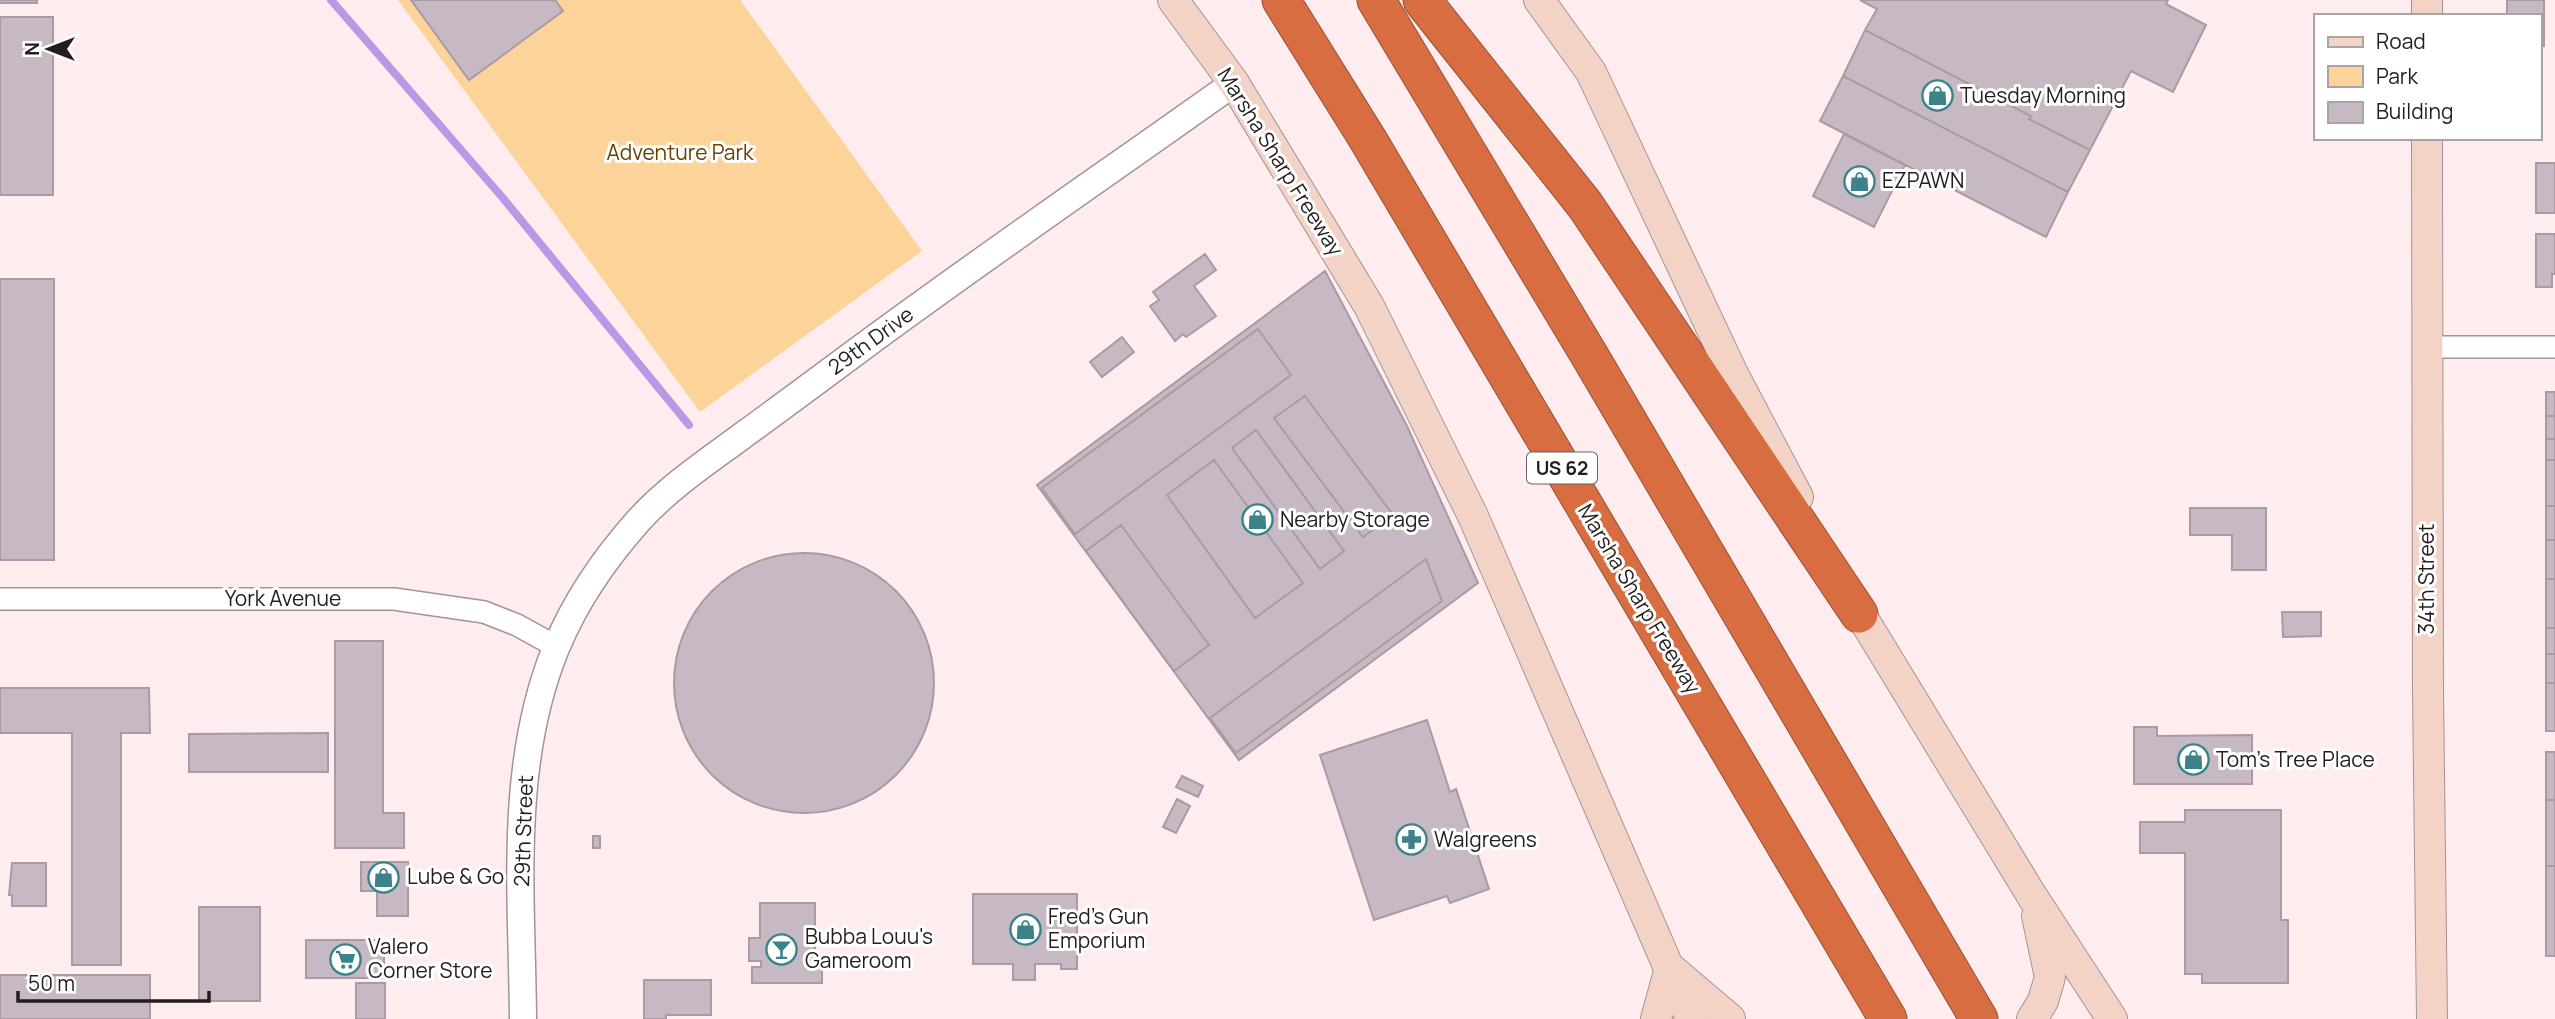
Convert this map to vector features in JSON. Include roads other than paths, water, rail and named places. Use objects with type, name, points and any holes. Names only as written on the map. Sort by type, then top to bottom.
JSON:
[{"type":"highway","name":"Marsha Sharp Freeway","points":[[1281,0],[1367,138],[1888,1019]]},
{"type":"highway","points":[[1376,0],[1591,358],[1979,1019]]},
{"type":"highway","points":[[1422,0],[1586,205],[1859,614]]},
{"type":"main road","name":"Marsha Sharp Freeway","points":[[1173,0],[1234,83],[1369,306],[1460,491],[1691,1019]]},
{"type":"main road","points":[[1539,0],[1591,72],[1733,374],[1859,614],[2032,896],[2112,1019]]},
{"type":"main road","name":"34th Street","points":[[2427,140],[2428,705],[2432,1019]]},
{"type":"main road","points":[[2032,896],[2050,977],[2043,1002],[2032,1019]]},
{"type":"main road","points":[[1656,1019],[1670,968],[1730,1019]]},
{"type":"street","name":"29th Drive","points":[[557,646],[584,595],[614,552],[640,519],[676,486],[917,307],[1234,83]]},
{"type":"street","points":[[2427,347],[2555,347]]},
{"type":"street","name":"York Avenue","points":[[0,598],[394,599],[484,612],[517,625],[557,646]]},
{"type":"street","name":"29th Street","points":[[523,1019],[522,812],[526,765],[537,707],[557,646]]},
{"type":"waterway","points":[[331,0],[502,197],[689,425]]},
{"type":"place","name":"Tuesday Morning","points":[[1937,96]]},
{"type":"place","name":"EZPAWN","points":[[1859,181]]},
{"type":"place","name":"Nearby Storage","points":[[1257,520]]},
{"type":"place","name":"Tom's Tree Place","points":[[2193,760]]},
{"type":"place","name":"Walgreens","points":[[1411,840]]},
{"type":"place","name":"Lube & Go","points":[[384,877]]},
{"type":"place","name":"Fred's Gun Emporium","points":[[1025,929]]},
{"type":"place","name":"Bubba Louu's Gameroom","points":[[782,949]]},
{"type":"place","name":"Valero Corner Store","points":[[345,959]]},
{"type":"park label","name":"Adventure Park","points":[[680,153]]}]
